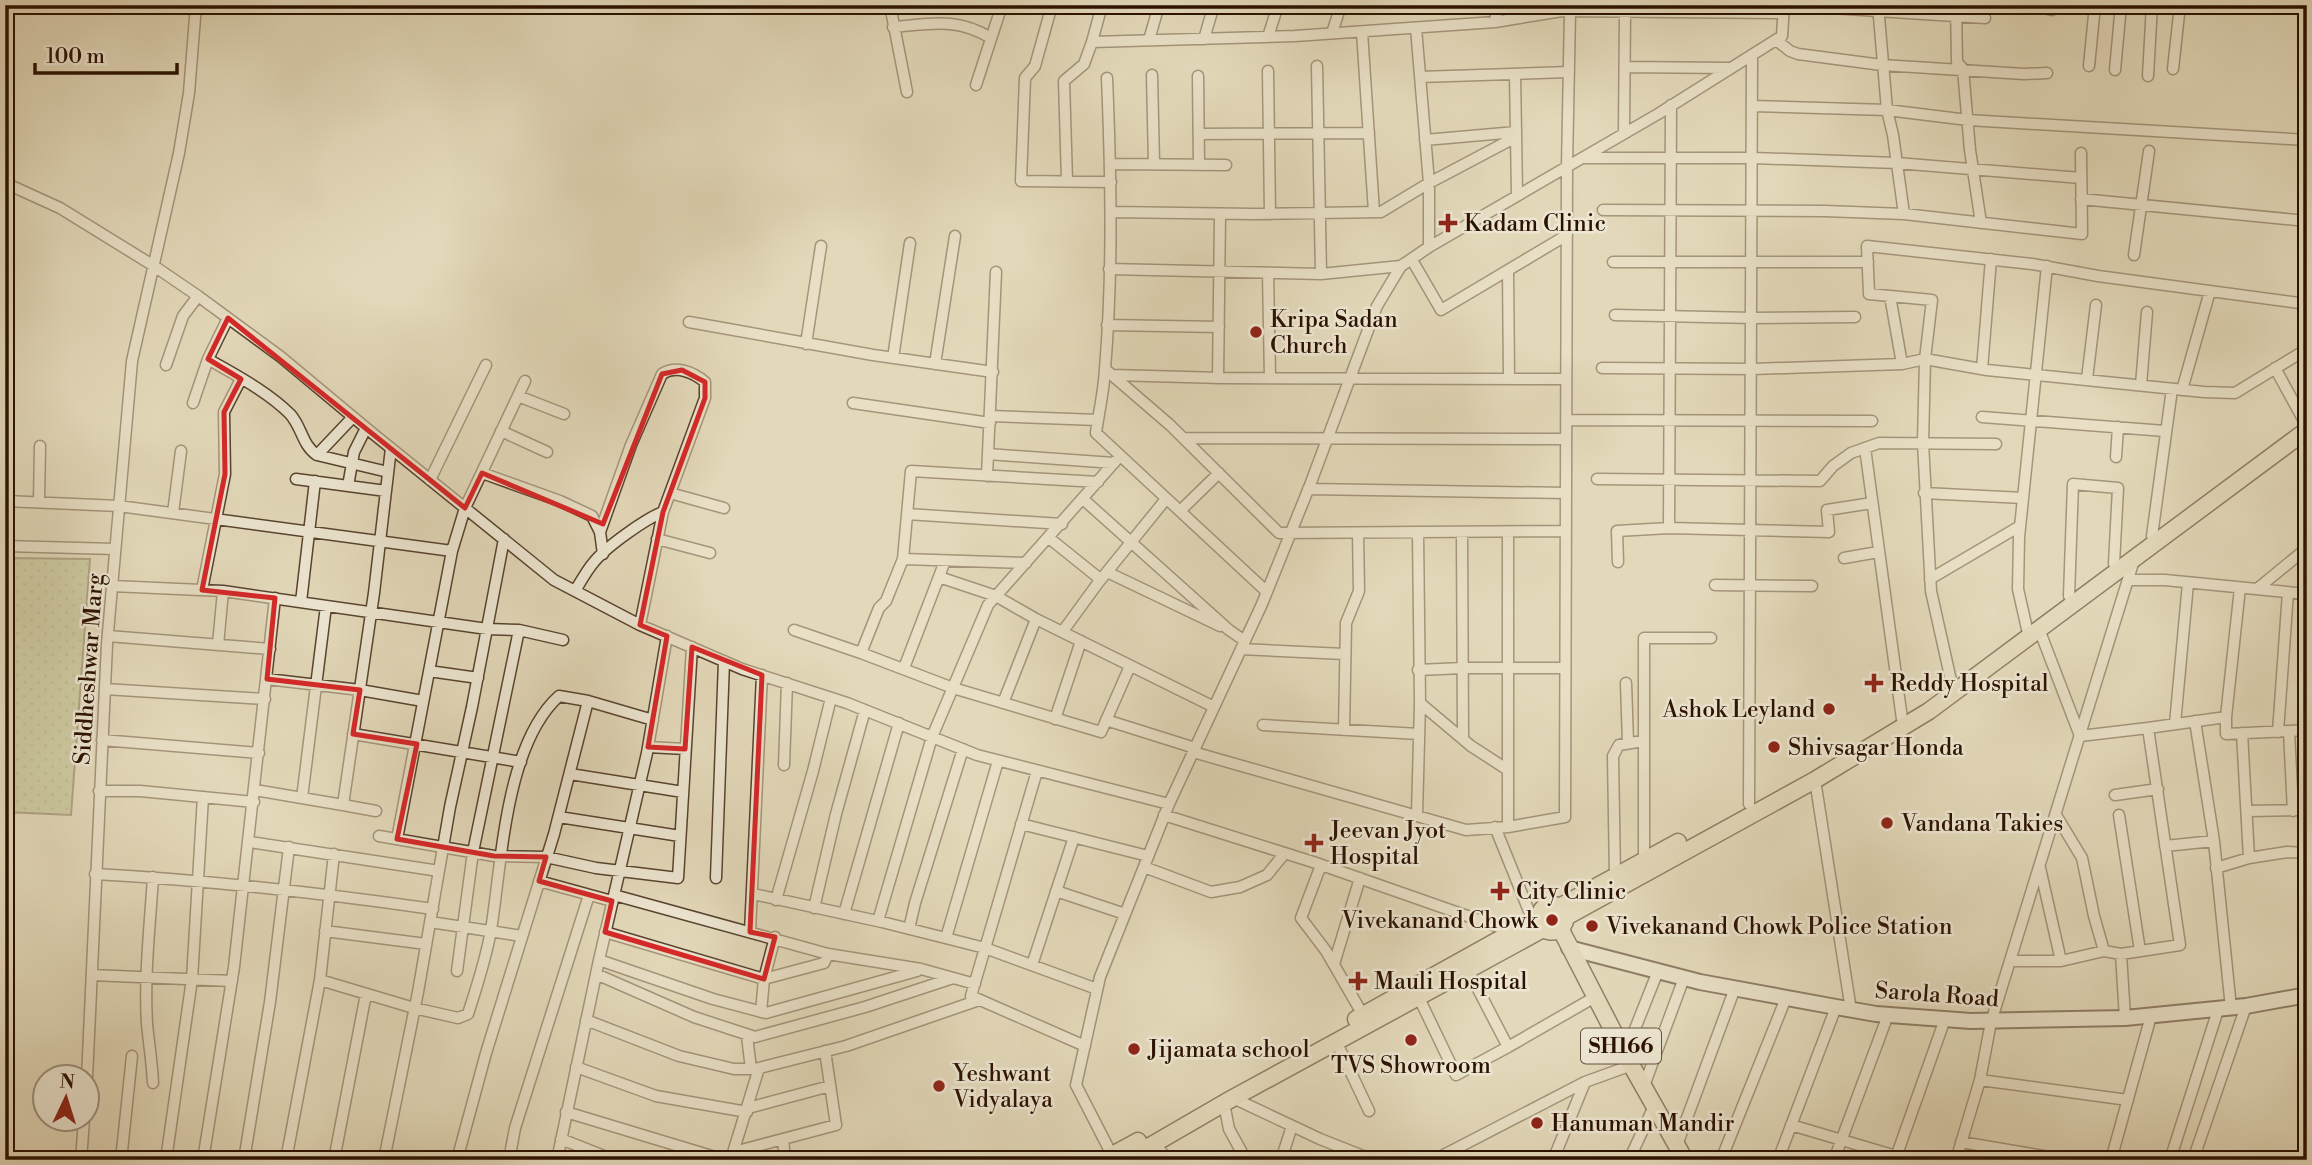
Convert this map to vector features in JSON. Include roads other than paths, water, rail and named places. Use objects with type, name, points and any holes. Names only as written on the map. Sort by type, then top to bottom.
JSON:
[{"type":"main road","points":[[1563,918],[1815,780],[1929,711],[2033,629],[2069,596],[2306,423]]},
{"type":"main road","points":[[1538,923],[1549,932],[1615,876],[1902,719],[2134,560],[2306,423]]},
{"type":"main road","points":[[1114,1158],[1155,1144],[1228,1100],[1469,972],[1538,923],[1540,911],[1545,905],[1553,904],[1563,918]]},
{"type":"main road","name":"SH166","points":[[1563,918],[1569,948],[1685,1160]]},
{"type":"main road","points":[[1114,1158],[1513,932],[1538,923]]},
{"type":"main road","name":"Sarola Road","points":[[1569,948],[1684,978],[1786,998],[1888,1015],[1991,1022],[2151,1016],[2225,1009],[2307,995]]},
{"type":"street","name":"Siddheshwar Marg","points":[[88,1064],[108,636],[132,361],[180,153],[196,5]]},
{"type":"street","points":[[890,5],[906,92]]},
{"type":"street","points":[[976,85],[1002,5]]},
{"type":"street","points":[[1052,5],[1035,66],[1026,78],[1021,181],[1111,182]]},
{"type":"street","points":[[1067,181],[1064,81],[1084,64],[1102,5]]},
{"type":"street","points":[[1149,40],[1159,5]]},
{"type":"street","points":[[1204,39],[1214,5]]},
{"type":"street","points":[[1268,37],[1278,5]]},
{"type":"street","points":[[1332,33],[1341,5]]},
{"type":"street","points":[[1495,22],[1498,5]]},
{"type":"street","points":[[2033,5],[2052,10]]},
{"type":"street","points":[[2089,66],[2095,5]]},
{"type":"street","points":[[2115,70],[2121,5]]},
{"type":"street","points":[[2148,76],[2155,5],[2180,6],[2174,69]]},
{"type":"street","points":[[1114,1158],[1076,1085],[1100,977],[1164,815],[1267,592],[1377,306],[1401,267],[1429,247],[1671,105],[1779,38],[1785,8]]},
{"type":"street","points":[[1092,42],[1362,32],[1495,22],[1565,9],[1878,8],[1956,11],[1985,18]]},
{"type":"street","points":[[1878,8],[1881,65],[1904,214]]},
{"type":"street","points":[[1106,720],[1194,750],[1466,830],[1508,827],[1565,817],[1569,72],[1565,9]]},
{"type":"street","points":[[1619,10],[1625,67],[1624,133]]},
{"type":"street","points":[[1956,11],[1957,62],[1963,69],[1981,223]]},
{"type":"street","points":[[893,27],[957,23],[991,38]]},
{"type":"street","points":[[1416,28],[1429,183],[1429,247]]},
{"type":"street","points":[[1362,32],[1374,212]]},
{"type":"street","points":[[1779,38],[1790,51],[1798,54],[1881,65],[2024,74],[2047,73]]},
{"type":"street","points":[[1749,804],[1753,369],[1752,55]]},
{"type":"street","points":[[1317,66],[1321,274]]},
{"type":"street","points":[[1625,67],[1730,68]]},
{"type":"street","points":[[1268,71],[1270,214]]},
{"type":"street","points":[[1420,77],[1569,72]]},
{"type":"street","points":[[1515,74],[1517,195]]},
{"type":"street","points":[[1153,75],[1154,164]]},
{"type":"street","points":[[1198,76],[1199,164]]},
{"type":"street","points":[[1107,78],[1111,164],[1107,325],[1109,372],[1096,433],[1117,459],[1166,499],[1267,592]]},
{"type":"street","points":[[1669,528],[1673,159],[1671,105]]},
{"type":"street","points":[[1752,106],[1887,110],[1968,120],[2307,140]]},
{"type":"street","points":[[1199,134],[1369,133]]},
{"type":"street","points":[[1425,140],[1516,134]]},
{"type":"street","points":[[1111,212],[1381,212],[1516,134]]},
{"type":"street","points":[[2134,255],[2149,151]]},
{"type":"street","points":[[1603,210],[1904,214],[2082,234],[2081,153]]},
{"type":"street","points":[[1581,158],[1753,158],[1897,163],[2081,178]]},
{"type":"street","points":[[1111,164],[1226,165]]},
{"type":"street","points":[[5,183],[60,208],[155,266],[198,296],[281,357],[554,580],[640,625],[724,661],[865,710],[963,749],[998,761],[1169,804]]},
{"type":"street","points":[[2081,199],[2307,221]]},
{"type":"street","points":[[1218,378],[1220,214]]},
{"type":"street","points":[[1412,260],[1441,310],[1567,235]]},
{"type":"street","points":[[935,364],[955,236]]},
{"type":"street","points":[[894,358],[911,243]]},
{"type":"street","points":[[806,344],[821,246]]},
{"type":"street","points":[[1952,685],[1931,591],[1924,493],[1925,359],[1932,300],[1869,294],[1867,246],[1992,259],[2307,304]]},
{"type":"street","points":[[1982,369],[1992,259]]},
{"type":"street","points":[[1613,262],[1868,262]]},
{"type":"street","points":[[1110,269],[1321,274],[1401,267]]},
{"type":"street","points":[[2047,267],[2020,526],[2018,589],[2080,736]]},
{"type":"street","points":[[1508,270],[1509,378]]},
{"type":"street","points":[[986,476],[991,419],[996,272]]},
{"type":"street","points":[[1268,273],[1270,378]]},
{"type":"street","points":[[2152,536],[2165,431],[2210,291]]},
{"type":"street","points":[[166,365],[183,316],[198,296]]},
{"type":"street","points":[[1891,296],[1902,364]]},
{"type":"street","points":[[2087,379],[2096,305]]},
{"type":"street","points":[[2141,385],[2147,312]]},
{"type":"street","points":[[1615,315],[1855,317]]},
{"type":"street","points":[[193,403],[208,359],[228,318]]},
{"type":"street","points":[[689,323],[806,344],[993,372]]},
{"type":"street","points":[[1107,325],[1219,327]]},
{"type":"street","points":[[1602,368],[1753,369],[1902,364],[1925,359],[1982,369],[2235,393],[2307,349]]},
{"type":"street","points":[[208,359],[265,394],[293,418],[306,443],[317,455],[388,472]]},
{"type":"street","points":[[430,481],[486,365]]},
{"type":"street","points":[[2275,368],[2306,423]]},
{"type":"street","points":[[600,532],[631,445],[662,374],[676,369],[701,378],[705,382],[706,392],[663,512],[640,625]]},
{"type":"street","points":[[1109,372],[1218,378],[1566,379]]},
{"type":"street","points":[[1109,372],[1184,438],[1279,533],[1566,531]]},
{"type":"street","points":[[202,590],[225,474],[224,412],[241,379]]},
{"type":"street","points":[[397,839],[452,551],[465,508],[525,381]]},
{"type":"street","points":[[518,396],[564,414]]},
{"type":"street","points":[[853,403],[991,419],[1098,420]]},
{"type":"street","points":[[317,455],[353,417]]},
{"type":"street","points":[[1982,417],[2165,431]]},
{"type":"street","points":[[1566,420],[1872,421]]},
{"type":"street","points":[[2116,457],[2118,427]]},
{"type":"street","points":[[348,486],[354,452],[366,428]]},
{"type":"street","points":[[501,431],[547,452]]},
{"type":"street","points":[[1184,438],[1566,439]]},
{"type":"street","points":[[1597,479],[1820,481],[1833,466],[1851,453],[1878,443],[1996,444]]},
{"type":"street","points":[[39,502],[40,446]]},
{"type":"street","points":[[1865,448],[1902,719]]},
{"type":"street","points":[[343,805],[391,449]]},
{"type":"street","points":[[173,513],[181,451]]},
{"type":"street","points":[[988,454],[1117,459]]},
{"type":"street","points":[[878,921],[932,737],[988,605],[1117,459]]},
{"type":"street","points":[[861,653],[903,559],[911,471],[1098,482]]},
{"type":"street","points":[[482,473],[592,516],[600,532],[603,554]]},
{"type":"street","points":[[1180,512],[1219,473]]},
{"type":"street","points":[[296,478],[386,491]]},
{"type":"street","points":[[302,602],[316,481]]},
{"type":"street","points":[[2069,596],[2073,484],[2118,488],[2114,564]]},
{"type":"street","points":[[1308,489],[1566,493]]},
{"type":"street","points":[[670,493],[724,508]]},
{"type":"street","points":[[1924,493],[2023,498]]},
{"type":"street","points":[[1083,499],[1243,645],[1344,654]]},
{"type":"street","points":[[1063,631],[1166,499]]},
{"type":"street","points":[[5,501],[119,506],[452,551]]},
{"type":"street","points":[[1618,562],[1617,531],[1669,528],[1829,532],[1827,510],[1872,503]]},
{"type":"street","points":[[575,591],[593,562],[643,523],[663,512]]},
{"type":"street","points":[[907,514],[1062,524]]},
{"type":"street","points":[[1930,579],[2020,526]]},
{"type":"street","points":[[1462,532],[1463,739]]},
{"type":"street","points":[[1508,532],[1508,827]]},
{"type":"street","points":[[1344,730],[1344,654],[1348,615],[1357,597],[1360,583],[1358,533]]},
{"type":"street","points":[[1417,815],[1420,703],[1418,533]]},
{"type":"street","points":[[1049,538],[1104,576],[1229,630]]},
{"type":"street","points":[[657,539],[710,553]]},
{"type":"street","points":[[384,1160],[504,540]]},
{"type":"street","points":[[5,545],[115,549]]},
{"type":"street","points":[[2257,589],[2307,548]]},
{"type":"street","points":[[1844,558],[1878,552]]},
{"type":"street","points":[[903,559],[1026,563]]},
{"type":"street","points":[[1956,1160],[1980,1080],[1991,1022],[2134,560]]},
{"type":"street","points":[[904,668],[945,561]]},
{"type":"street","points":[[939,577],[996,596],[1130,667],[1214,707]]},
{"type":"street","points":[[2128,580],[2307,594]]},
{"type":"street","points":[[2175,724],[2188,583]]},
{"type":"street","points":[[1715,585],[1812,586]]},
{"type":"street","points":[[112,586],[223,591],[487,629],[519,630],[563,640]]},
{"type":"street","points":[[2240,588],[2226,734],[2307,730]]},
{"type":"street","points":[[218,645],[223,591]]},
{"type":"street","points":[[2288,592],[2284,731],[2292,811]]},
{"type":"street","points":[[203,1160],[232,981],[250,842],[275,598]]},
{"type":"street","points":[[302,798],[326,606]]},
{"type":"street","points":[[1003,703],[1037,619]]},
{"type":"street","points":[[457,971],[473,852],[519,630]]},
{"type":"street","points":[[794,630],[953,688],[1101,733],[1130,667]]},
{"type":"street","points":[[108,636],[270,649]]},
{"type":"street","points":[[557,1160],[605,932],[640,786],[667,636]]},
{"type":"street","points":[[1644,861],[1644,638],[1711,638]]},
{"type":"street","points":[[1055,719],[1081,642]]},
{"type":"street","points":[[379,836],[499,856],[546,857],[596,868],[678,878],[692,647]]},
{"type":"street","points":[[716,878],[724,661]]},
{"type":"street","points":[[1418,670],[1565,668]]},
{"type":"street","points":[[429,671],[478,678]]},
{"type":"street","points":[[750,932],[762,675]]},
{"type":"street","points":[[267,679],[423,701]]},
{"type":"street","points":[[784,765],[787,683]]},
{"type":"street","points":[[1626,683],[1628,743]]},
{"type":"street","points":[[105,689],[265,699]]},
{"type":"street","points":[[320,980],[458,1018],[468,1014],[482,971],[490,932],[499,856],[508,811],[521,762],[536,723],[547,706],[559,696],[588,701],[653,720]]},
{"type":"street","points":[[776,900],[831,698]]},
{"type":"street","points":[[457,1160],[559,817],[588,701]]},
{"type":"street","points":[[1420,703],[1463,739],[1508,770]]},
{"type":"street","points":[[814,908],[836,814],[865,710]]},
{"type":"street","points":[[2080,736],[2226,717]]},
{"type":"street","points":[[2170,1160],[2225,1009],[2214,841],[2195,721]]},
{"type":"street","points":[[844,914],[899,723]]},
{"type":"street","points":[[1263,725],[1419,734]]},
{"type":"street","points":[[2011,961],[2062,961],[2104,951],[2121,954],[2180,945],[2148,728]]},
{"type":"street","points":[[2242,733],[2249,858]]},
{"type":"street","points":[[353,734],[521,762]]},
{"type":"street","points":[[102,740],[259,753]]},
{"type":"street","points":[[1615,876],[1613,757],[1619,745],[1643,741]]},
{"type":"street","points":[[648,747],[685,749]]},
{"type":"street","points":[[909,929],[963,749]]},
{"type":"street","points":[[946,938],[998,761]]},
{"type":"street","points":[[1037,771],[971,996],[1085,1046]]},
{"type":"street","points":[[570,774],[683,792]]},
{"type":"street","points":[[1778,1160],[1844,1008],[1815,780]]},
{"type":"street","points":[[2115,794],[2158,789]]},
{"type":"street","points":[[255,790],[376,811]]},
{"type":"street","points":[[99,791],[140,791],[254,802]]},
{"type":"street","points":[[166,1160],[192,979],[203,797]]},
{"type":"street","points":[[2247,811],[2307,810]]},
{"type":"street","points":[[1164,815],[1360,878],[1513,932]]},
{"type":"street","points":[[2056,815],[2082,858],[2104,951]]},
{"type":"street","points":[[2119,815],[2140,951]]},
{"type":"street","points":[[559,817],[680,836]]},
{"type":"street","points":[[1021,824],[1148,856]]},
{"type":"street","points":[[1495,828],[1538,923]]},
{"type":"street","points":[[1032,965],[1074,837]]},
{"type":"street","points":[[2165,846],[2214,841]]},
{"type":"street","points":[[250,842],[439,871]]},
{"type":"street","points":[[244,1160],[270,1002],[289,847]]},
{"type":"street","points":[[2216,868],[2249,858],[2287,852],[2307,853]]},
{"type":"street","points":[[1144,867],[1211,892],[1240,887],[1267,875],[1285,853]]},
{"type":"street","points":[[286,1160],[320,980],[334,854]]},
{"type":"street","points":[[1321,865],[1301,918],[1334,964],[1363,1016]]},
{"type":"street","points":[[2040,868],[2062,961]]},
{"type":"street","points":[[95,874],[285,888],[433,909]]},
{"type":"street","points":[[153,877],[147,977],[147,1025],[153,1083]]},
{"type":"street","points":[[1334,964],[1360,878]]},
{"type":"street","points":[[539,881],[775,937],[828,954],[921,970],[975,984]]},
{"type":"street","points":[[1056,891],[1125,914]]},
{"type":"street","points":[[753,894],[985,948],[1097,989]]},
{"type":"street","points":[[509,1160],[515,1128],[589,895]]},
{"type":"street","points":[[430,922],[522,936]]},
{"type":"street","points":[[326,932],[426,944]]},
{"type":"street","points":[[605,932],[764,979],[824,962],[828,954]]},
{"type":"street","points":[[761,1012],[764,979],[775,937]]},
{"type":"street","points":[[2121,954],[2125,1018]]},
{"type":"street","points":[[599,960],[713,999],[761,1012],[838,994],[921,970]]},
{"type":"street","points":[[1434,1160],[1628,1059],[1658,971]]},
{"type":"street","points":[[1469,972],[1508,1047]]},
{"type":"street","points":[[596,974],[694,1017],[755,1037],[953,978]]},
{"type":"street","points":[[92,975],[232,981]]},
{"type":"street","points":[[1644,1086],[1684,978]]},
{"type":"street","points":[[1677,1145],[1735,988]]},
{"type":"street","points":[[334,1160],[366,994]]},
{"type":"street","points":[[1419,999],[1456,1074],[1595,997]]},
{"type":"street","points":[[1721,1160],[1786,998]]},
{"type":"street","points":[[586,1020],[679,1056],[734,1069],[755,1069],[825,1051],[979,1000]]},
{"type":"street","points":[[2193,1160],[2246,1006]]},
{"type":"street","points":[[1834,1160],[1888,1015]]},
{"type":"street","points":[[2111,1160],[2151,1016]]},
{"type":"street","points":[[1791,1125],[1896,1158],[1945,1019]]},
{"type":"street","points":[[733,1156],[748,1110],[755,1069],[747,1036]]},
{"type":"street","points":[[1336,1041],[1369,1111]]},
{"type":"street","points":[[733,1156],[836,1125],[825,1051]]},
{"type":"street","points":[[121,1160],[132,1056]]},
{"type":"street","points":[[576,1066],[656,1096],[748,1110],[830,1086]]},
{"type":"street","points":[[1980,1080],[2128,1100]]},
{"type":"street","points":[[1553,1160],[1585,1082]]},
{"type":"street","points":[[1246,1160],[1229,1129],[1228,1100],[1373,1160]]},
{"type":"street","points":[[1629,1160],[1655,1104]]},
{"type":"street","points":[[566,1112],[725,1160]]},
{"type":"street","points":[[1281,1160],[1292,1126]]},
{"type":"street","points":[[81,1160],[83,1134]]},
{"type":"street","points":[[561,1139],[614,1160]]},
{"type":"street","points":[[783,1139],[785,1160]]},
{"type":"street","points":[[1961,1142],[2067,1160]]},
{"type":"street","points":[[1155,1144],[1168,1160]]},
{"type":"place","name":"Kadam Clinic","points":[[1448,223]]},
{"type":"place","name":"Kripa Sadan Church","points":[[1256,332]]},
{"type":"place","name":"Reddy Hospital","points":[[1874,683]]},
{"type":"place","name":"Ashok Leyland","points":[[1829,709]]},
{"type":"place","name":"Shivsagar Honda","points":[[1774,747]]},
{"type":"place","name":"Vandana Takies","points":[[1887,823]]},
{"type":"place","name":"Jeevan Jyot Hospital","points":[[1314,843]]},
{"type":"place","name":"City Clinic","points":[[1500,891]]},
{"type":"place","name":"Vivekanand Chowk","points":[[1552,920]]},
{"type":"place","name":"Vivekanand Chowk Police Station","points":[[1592,926]]},
{"type":"place","name":"Mauli Hospital","points":[[1358,981]]},
{"type":"place","name":"TVS Showroom","points":[[1411,1040]]},
{"type":"place","name":"Jijamata school","points":[[1134,1049]]},
{"type":"place","name":"Yeshwant Vidyalaya","points":[[939,1086]]},
{"type":"place","name":"Hanuman Mandir","points":[[1537,1123]]}]
